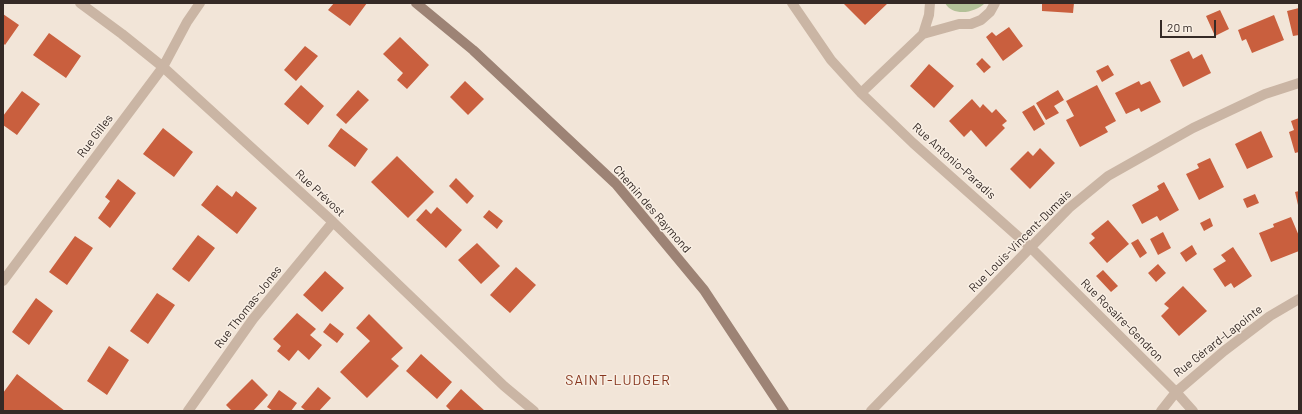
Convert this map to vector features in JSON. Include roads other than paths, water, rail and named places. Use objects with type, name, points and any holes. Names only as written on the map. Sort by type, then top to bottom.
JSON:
[{"type":"street","name":"Rue Prévost","points":[[80,3],[163,67],[332,222],[504,386],[534,411]]},
{"type":"street","name":"Rue Gilles","points":[[3,281],[163,67],[200,3]]},
{"type":"street","name":"Chemin des Raymond","points":[[416,3],[473,50],[616,184],[704,290],[784,411]]},
{"type":"street","name":"Rue Antonio-Paradis","points":[[792,3],[831,60],[861,93],[913,143],[1031,248]]},
{"type":"street","points":[[923,34],[929,15],[930,3]]},
{"type":"street","points":[[861,93],[923,34],[959,24],[971,24],[981,20],[990,12],[995,3]]},
{"type":"street","name":"Rue Louis-Vincent-Dumais","points":[[871,411],[1069,208],[1108,176],[1193,128],[1265,94],[1299,83]]},
{"type":"street","name":"Rue Thomas-Jones","points":[[188,411],[253,319],[332,222]]},
{"type":"street","name":"Rue Rosaire-Gendron","points":[[1031,248],[1176,392],[1193,411]]},
{"type":"street","name":"Rue Gérard-Lapointe","points":[[1160,411],[1176,392],[1224,351],[1270,316],[1299,299]]},
{"type":"district","name":"SAINT-LUDGER","points":[[618,380]]}]
